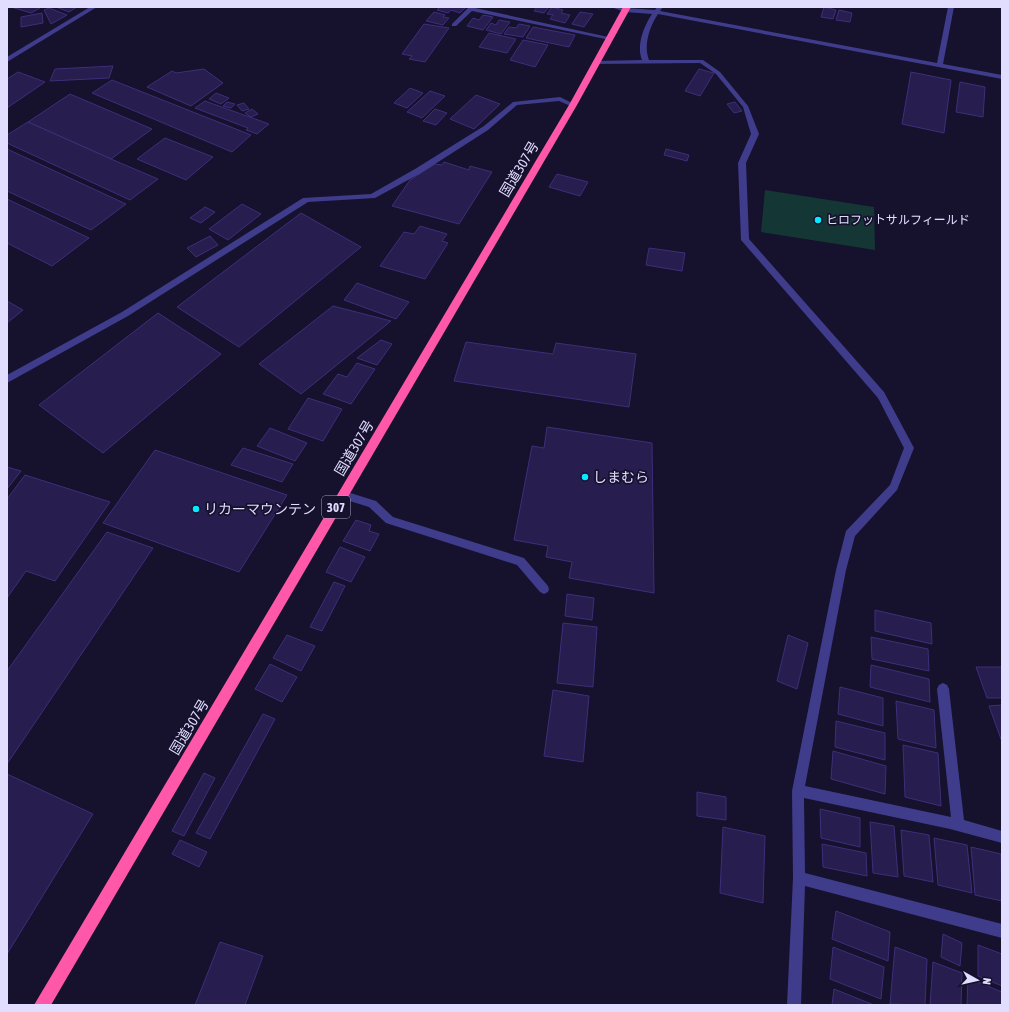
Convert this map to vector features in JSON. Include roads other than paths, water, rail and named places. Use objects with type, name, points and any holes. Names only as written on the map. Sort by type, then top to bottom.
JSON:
[{"type":"highway","name":"国道307号","points":[[42,1005],[573,105],[610,38],[622,8]]},
{"type":"street","points":[[7,60],[94,7]]},
{"type":"street","points":[[940,65],[951,7]]},
{"type":"street","points":[[454,25],[472,8],[610,38]]},
{"type":"street","points":[[622,8],[659,10],[1002,77]]},
{"type":"street","points":[[646,62],[642,54],[647,26],[659,10]]},
{"type":"street","points":[[596,63],[701,61],[718,73],[746,107],[755,134],[742,163],[745,240],[881,395],[909,448],[894,487],[850,534],[841,570],[798,791],[799,878],[794,1005]]},
{"type":"street","points":[[7,379],[125,314],[306,200],[372,196],[418,170],[486,128],[515,103],[560,99],[573,105]]},
{"type":"street","points":[[344,495],[372,504],[390,520],[520,561],[544,589]]},
{"type":"street","points":[[944,689],[958,826]]},
{"type":"street","points":[[798,791],[1002,837]]},
{"type":"street","points":[[799,878],[1002,930]]},
{"type":"place","name":"ヒロフットサルフィールド","points":[[818,220]]},
{"type":"place","name":"しまむら","points":[[585,477]]},
{"type":"place","name":"リカーマウンテン","points":[[196,509]]}]
